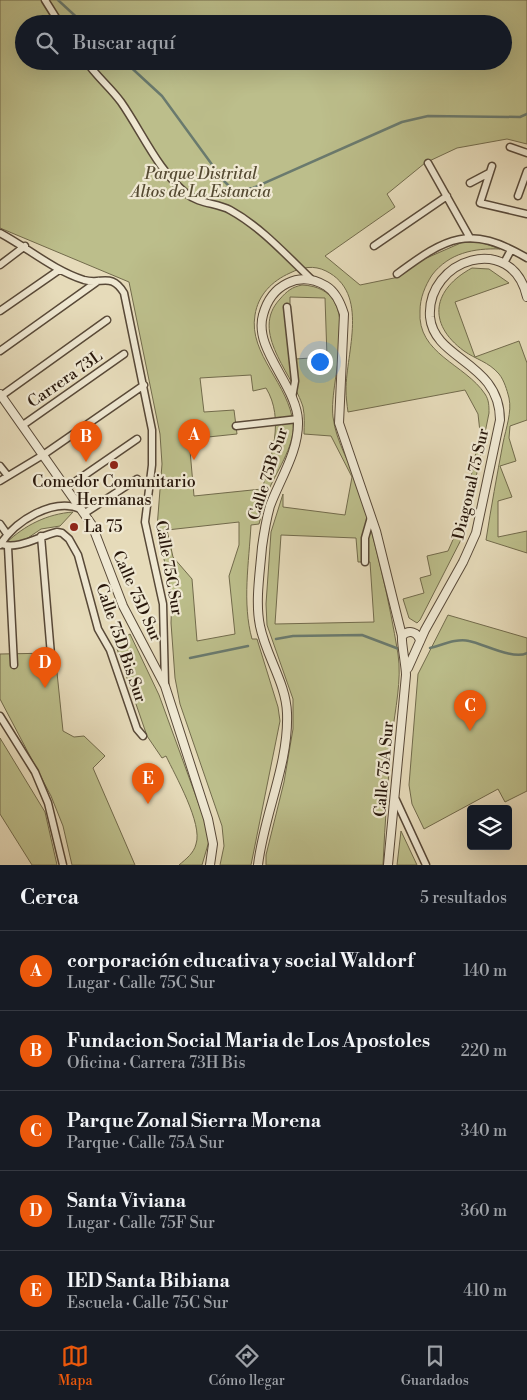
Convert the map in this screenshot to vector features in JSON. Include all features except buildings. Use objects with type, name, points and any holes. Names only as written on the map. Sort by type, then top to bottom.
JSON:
[{"type":"street","points":[[45,0],[54,15]]},
{"type":"street","points":[[92,70],[119,99],[164,169],[177,185],[192,197],[222,206],[251,223],[311,280],[329,288],[338,299],[345,322],[339,423],[372,517],[397,614],[409,634],[420,641],[416,649],[410,651],[404,648],[401,643],[409,634]]},
{"type":"street","points":[[510,147],[527,153]]},
{"type":"street","points":[[428,163],[470,238]]},
{"type":"street","points":[[492,166],[480,203],[527,214]]},
{"type":"street","points":[[518,196],[527,170]]},
{"type":"street","points":[[470,183],[489,173]]},
{"type":"street","points":[[374,246],[447,196]]},
{"type":"street","name":"Calle 75C Sur","points":[[0,233],[26,246],[59,270],[85,280],[116,282],[124,293],[144,386],[152,446],[145,522],[163,604],[165,686],[212,834],[213,853],[210,865]]},
{"type":"street","points":[[397,274],[436,246],[452,239],[470,238],[511,250],[527,258]]},
{"type":"street","points":[[0,266],[26,246]]},
{"type":"street","points":[[511,250],[504,263],[519,275],[526,294]]},
{"type":"street","name":"Diagonal 75 Sur","points":[[420,641],[429,621],[463,562],[476,533],[500,420],[499,401],[496,392],[483,377],[439,338],[433,328],[430,317],[434,292],[446,275],[466,262],[487,258],[504,263]]},
{"type":"street","points":[[0,311],[59,270]]},
{"type":"street","name":"Calle 75B Sur","points":[[258,865],[281,761],[287,713],[282,688],[260,626],[259,605],[262,548],[269,512],[295,444],[298,419],[292,398],[262,334],[261,321],[267,303],[274,293],[289,282],[302,278],[311,280]]},
{"type":"street","points":[[0,351],[98,281]]},
{"type":"street","points":[[287,306],[295,381],[292,398]]},
{"type":"street","points":[[1,395],[107,320]]},
{"type":"street","name":"Carrera 73L","points":[[23,426],[124,354]]},
{"type":"street","points":[[0,481],[44,455],[144,386]]},
{"type":"street","name":"Calle 75D Sur","points":[[1,395],[84,511],[97,535],[123,606],[165,686]]},
{"type":"street","points":[[236,426],[298,419]]},
{"type":"street","points":[[66,488],[137,439]]},
{"type":"street","points":[[0,466],[8,476]]},
{"type":"street","points":[[51,655],[41,536],[27,543],[8,547],[0,545],[7,534],[23,521],[55,506],[67,504],[84,511],[137,479]]},
{"type":"street","points":[[366,562],[365,538],[372,517]]},
{"type":"street","points":[[0,524],[7,534]]},
{"type":"street","name":"Calle 75D Bis Sur","points":[[41,536],[62,533],[69,539],[78,555],[98,629],[110,650],[137,729],[143,736]]},
{"type":"street","points":[[8,547],[14,665]]},
{"type":"street","name":"Diagonal 75 Sur","points":[[409,634],[429,621]]},
{"type":"street","name":"Calle 75A Sur","points":[[388,865],[396,800],[406,675],[404,648]]},
{"type":"street","name":"Calle 75A Sur","points":[[406,675],[416,649]]},
{"type":"street","points":[[0,716],[34,772],[48,803],[63,865]]},
{"type":"street","points":[[396,800],[426,865]]},
{"type":"green space","name":"Parque Distrital Altos de La Estancia","points":[[0,0],[527,0],[527,144],[507,139],[457,148],[425,163],[387,194],[395,207],[325,256],[360,285],[399,277],[422,260],[463,242],[483,243],[500,249],[463,253],[446,262],[432,275],[421,301],[421,326],[426,338],[434,348],[466,374],[485,394],[489,405],[489,413],[465,532],[417,623],[409,618],[403,599],[424,593],[420,578],[431,575],[427,556],[448,551],[463,517],[480,432],[478,414],[465,390],[348,412],[346,390],[352,308],[348,294],[339,281],[326,271],[317,268],[299,269],[277,280],[259,301],[254,329],[263,356],[285,396],[290,410],[293,433],[288,451],[267,494],[259,524],[251,525],[247,582],[249,625],[252,639],[257,639],[278,707],[280,721],[251,865],[220,865],[224,846],[222,826],[180,704],[175,678],[171,623],[172,595],[157,528],[162,464],[160,434],[129,282],[0,228]],"holes":[[[251,375],[253,391],[266,388],[275,412],[272,452],[262,489],[194,496],[189,439],[237,434],[234,410],[204,412],[200,378]],[[239,522],[239,545],[229,576],[235,634],[197,641],[192,579],[173,557],[167,530]]]},
{"type":"green space","points":[[472,268],[489,269],[509,283],[455,302],[475,357],[519,341],[527,363],[527,420],[510,426],[509,438],[516,461],[500,466],[512,497],[498,501],[498,537],[527,531],[527,553],[486,540],[509,414],[510,403],[505,385],[501,376],[495,370],[464,351],[452,340],[444,329],[440,318],[439,307],[442,296],[459,276]]},
{"type":"green space","points":[[302,285],[322,290],[334,301],[339,318],[340,337],[333,417],[337,436],[360,491],[371,531],[386,592],[398,654],[399,685],[392,736],[383,865],[266,865],[266,855],[284,782],[293,729],[293,699],[267,625],[266,604],[271,532],[283,494],[283,507],[345,515],[352,477],[331,436],[304,434],[303,407],[271,339],[269,325],[272,312],[285,294],[292,288]],"holes":[[[290,297],[325,298],[327,357],[295,359],[290,319]],[[281,535],[356,538],[358,562],[370,562],[374,622],[275,624]]]},
{"type":"green space","points":[[73,512],[60,526],[41,529],[22,542],[6,543],[21,531],[45,518]]},
{"type":"green space","points":[[448,615],[527,638],[527,791],[505,802],[498,789],[424,829],[412,804],[409,785],[418,674]]},
{"type":"green space","points":[[130,634],[159,695],[206,824],[209,841],[202,865],[179,865],[195,847],[196,824],[166,756],[162,758],[147,736],[115,643]]},
{"type":"green space","points":[[55,653],[63,731],[74,737],[84,736],[105,756],[93,768],[135,865],[72,865],[63,826],[51,796],[0,699],[0,654]]},
{"type":"green space","points":[[0,738],[45,812],[57,865],[32,865],[0,814]]},
{"type":"green space","points":[[401,831],[417,865],[397,865]]},
{"type":"waterway","points":[[58,0],[74,15]]},
{"type":"waterway","points":[[134,70],[162,96],[224,181],[233,190],[253,188],[402,122],[428,116],[520,117],[527,114]]},
{"type":"waterway","points":[[276,639],[293,636],[362,635],[399,649]]},
{"type":"waterway","points":[[430,648],[464,640],[506,653],[521,655],[527,653]]},
{"type":"waterway","points":[[190,658],[248,646]]},
{"type":"place","name":"corporación educativa y social Waldorf","points":[[194,460]]},
{"type":"place","name":"Fundacion Social Maria de Los Apostoles","points":[[86,462]]},
{"type":"place","name":"Comedor Comunitario Hermanas","points":[[114,465]]},
{"type":"place","name":"La 75","points":[[74,527]]},
{"type":"place","name":"Santa Viviana","points":[[45,688]]},
{"type":"place","name":"Parque Zonal Sierra Morena","points":[[470,731]]},
{"type":"place","name":"IED Santa Bibiana","points":[[148,804]]}]
